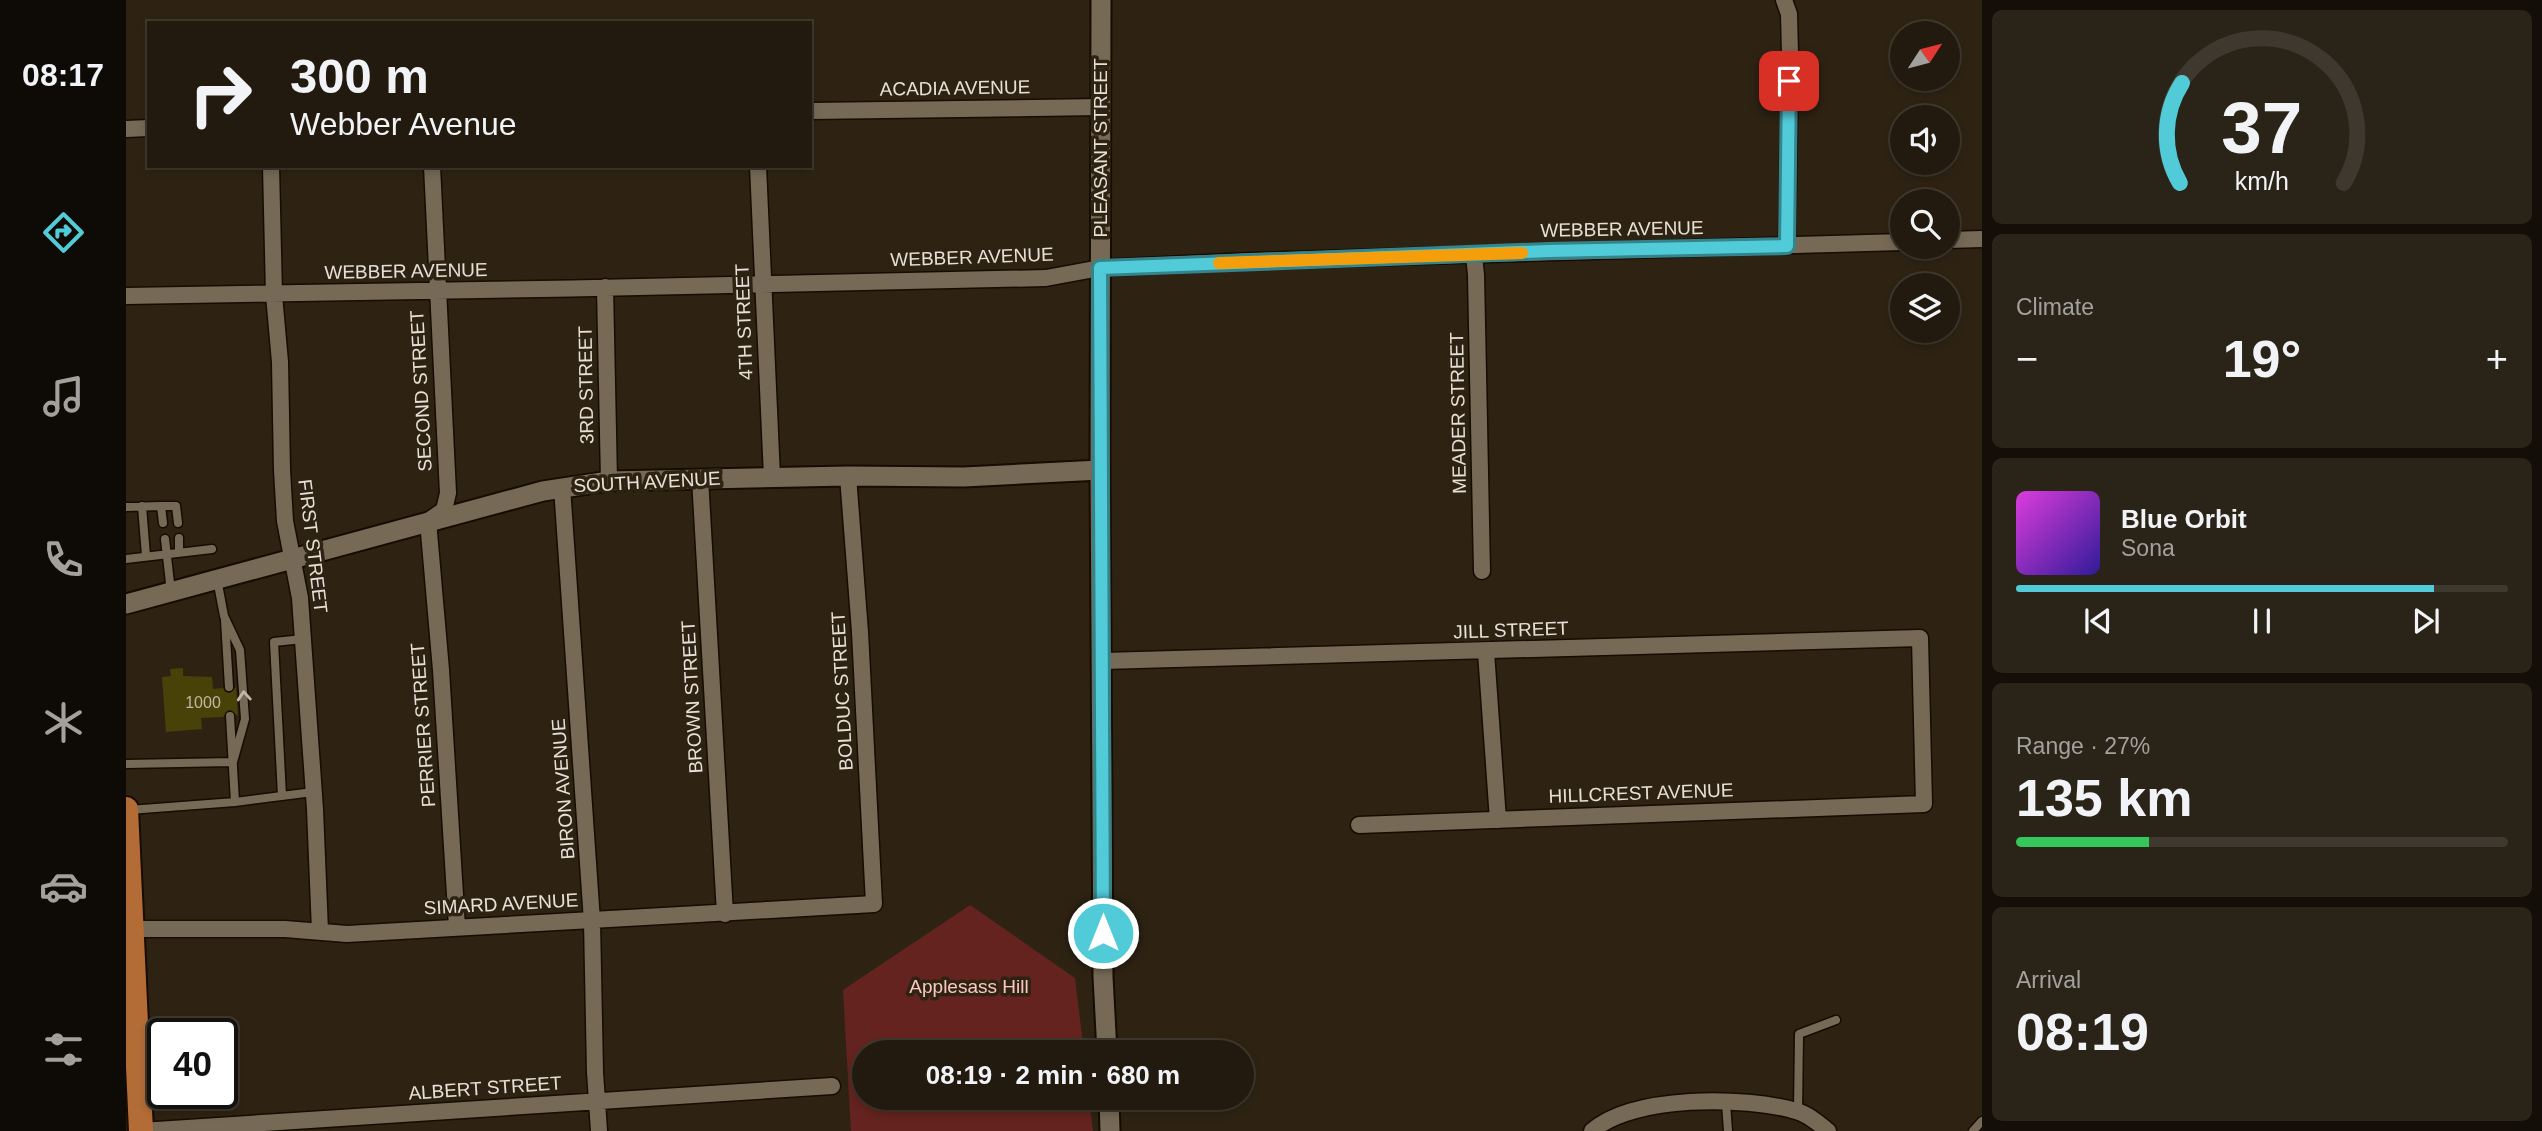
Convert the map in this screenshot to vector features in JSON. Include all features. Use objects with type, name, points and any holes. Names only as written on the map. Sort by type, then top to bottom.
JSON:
[{"type":"highway","points":[[126,809],[141,1131]]},
{"type":"street","name":"PLEASANT STREET","points":[[1101,0],[1100,470],[1103,977],[1106,1040]]},
{"type":"street","points":[[1784,0],[1789,14],[1790,54],[1787,246]]},
{"type":"street","name":"ACADIA AVENUE","points":[[812,111],[1101,107]]},
{"type":"street","points":[[126,129],[147,128]]},
{"type":"street","name":"FIRST STREET","points":[[271,168],[285,521],[300,598],[320,931]]},
{"type":"street","name":"SECOND STREET","points":[[428,522],[444,510],[448,493],[432,168]]},
{"type":"street","name":"4TH STREET","points":[[758,168],[772,477]]},
{"type":"street","points":[[1960,240],[1982,239]]},
{"type":"street","name":"WEBBER AVENUE","points":[[126,296],[1046,278],[1100,268],[1890,242]]},
{"type":"street","name":"MEADER STREET","points":[[1474,255],[1482,571]]},
{"type":"street","name":"3RD STREET","points":[[605,287],[609,481]]},
{"type":"street","name":"SOUTH AVENUE","points":[[126,604],[562,487],[609,481],[700,478],[964,477],[1100,470]]},
{"type":"street","name":"BOLDUC STREET","points":[[848,476],[860,632],[874,904]]},
{"type":"street","name":"BROWN STREET","points":[[700,478],[725,914]]},
{"type":"street","name":"BIRON AVENUE","points":[[562,487],[592,921],[599,1131]]},
{"type":"street","name":"PERRIER STREET","points":[[428,522],[441,670],[457,927]]},
{"type":"street","name":"JILL STREET","points":[[1103,661],[1920,638],[1924,804]]},
{"type":"street","points":[[1486,652],[1497,820]]},
{"type":"street","name":"HILLCREST AVENUE","points":[[1359,825],[1924,804]]},
{"type":"street","name":"SIMARD AVENUE","points":[[131,929],[320,931],[347,934],[874,904]]},
{"type":"street","name":"ALBERT STREET","points":[[141,1131],[832,1086]]},
{"type":"street","points":[[1592,1131],[1610,1118],[1639,1108],[1665,1104],[1726,1103],[1798,1111],[1814,1119],[1828,1131]]},
{"type":"street","points":[[1109,1110],[1110,1131]]},
{"type":"lane","points":[[126,506],[176,506],[178,523]]},
{"type":"lane","points":[[142,506],[146,556]]},
{"type":"lane","points":[[161,506],[163,523]]},
{"type":"lane","points":[[179,538],[179,552]]},
{"type":"lane","points":[[165,539],[171,592]]},
{"type":"lane","points":[[126,559],[212,550]]},
{"type":"lane","points":[[218,579],[224,616],[229,687]]},
{"type":"lane","points":[[224,616],[240,650],[246,719],[233,762]]},
{"type":"lane","points":[[282,796],[274,642],[303,639]]},
{"type":"lane","points":[[230,716],[235,802]]},
{"type":"lane","points":[[126,764],[233,762]]},
{"type":"lane","points":[[126,809],[235,802],[313,792]]},
{"type":"lane","points":[[1798,1111],[1799,1034],[1836,1020]]},
{"type":"lane","points":[[1726,1103],[1728,1131]]},
{"type":"lane","points":[[1973,1131],[1982,1121]]},
{"type":"green space","name":"Applesass Hill","points":[[970,905],[1075,978],[1083,1040],[852,1040],[852,1110],[1091,1110],[1093,1131],[851,1131],[843,990]]},
{"type":"building","points":[[183,668],[183,676],[212,677],[213,689],[223,688],[230,693],[236,687],[238,716],[229,710],[223,717],[201,718],[202,729],[166,732],[162,677],[171,676],[170,669]]},
{"type":"slow traffic","points":[[1219,263],[1522,253]]},
{"type":"route","points":[[1103,933],[1100,268],[1548,251],[1787,246],[1789,81]]}]
